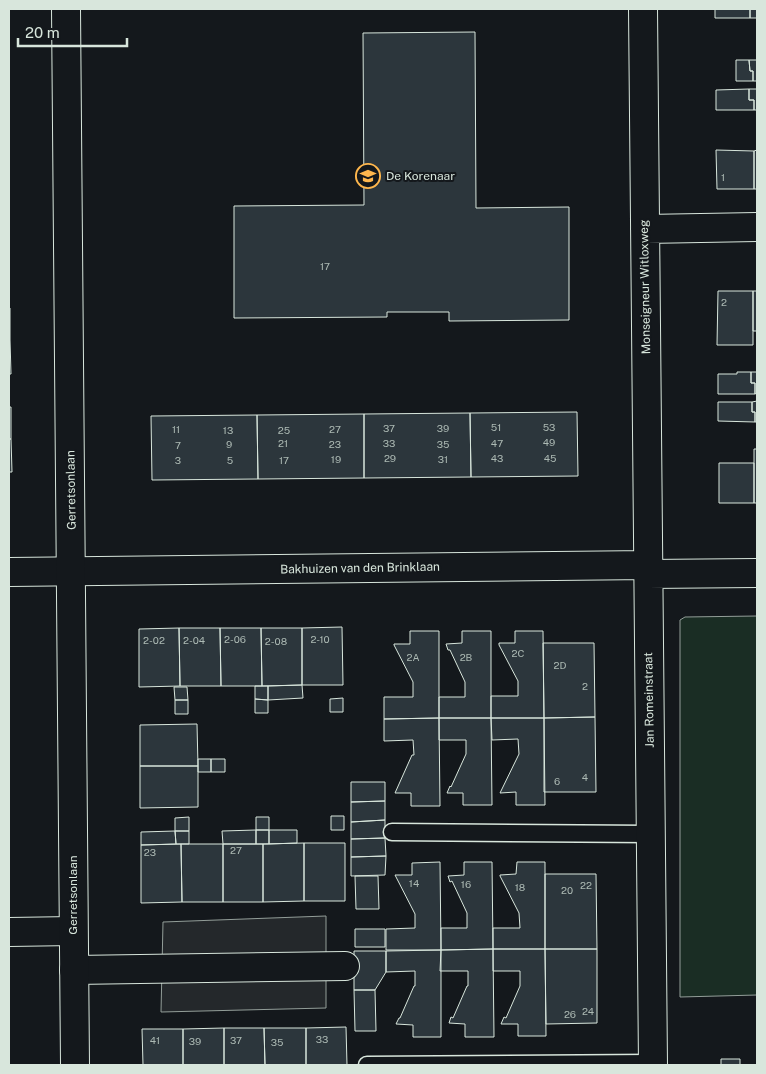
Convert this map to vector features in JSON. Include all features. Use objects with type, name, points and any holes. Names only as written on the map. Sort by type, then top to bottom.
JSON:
[{"type":"street","name":"Gerretsonlaan","points":[[66,9],[75,1065]]},
{"type":"street","name":"Monseigneur Witloxweg","points":[[643,9],[648,569]]},
{"type":"street","points":[[645,229],[757,228]]},
{"type":"street","name":"Bakhuizen van den Brinklaan","points":[[9,572],[648,569],[757,573]]},
{"type":"street","name":"Jan Romeinstraat","points":[[648,569],[653,1064]]},
{"type":"street","points":[[9,932],[73,931]]},
{"type":"street","points":[[74,970],[345,966]]},
{"type":"lane","points":[[392,832],[651,834]]},
{"type":"lane","name":"Jan Romeinstraat","points":[[367,1065],[653,1064]]},
{"type":"green space","points":[[757,616],[757,995],[680,997],[680,620],[685,617]]},
{"type":"shaded area","points":[[326,916],[326,1008],[161,1012],[163,922]]},
{"type":"building","points":[[715,9],[750,9],[750,18],[715,18]]},
{"type":"building","points":[[750,9],[757,9],[757,18],[750,18]]},
{"type":"building","points":[[475,32],[476,208],[569,207],[569,320],[449,321],[449,312],[387,312],[387,317],[234,318],[234,206],[364,205],[363,33]]},
{"type":"building","points":[[736,60],[749,60],[750,71],[753,71],[753,81],[736,81]]},
{"type":"building","points":[[749,60],[757,60],[757,81],[753,81],[753,71],[750,71]]},
{"type":"building","points":[[749,89],[757,89],[757,110],[754,110],[754,100],[749,100]]},
{"type":"building","points":[[749,89],[749,100],[754,100],[754,110],[716,110],[716,90]]},
{"type":"building","points":[[716,150],[754,151],[754,189],[717,189]]},
{"type":"building","points":[[757,150],[757,189],[754,189],[754,151]]},
{"type":"building","points":[[718,291],[753,291],[753,345],[717,345]]},
{"type":"building","points":[[753,291],[757,291],[757,331],[753,331]]},
{"type":"building","points":[[10,308],[10,340],[9,340]]},
{"type":"building","points":[[10,340],[11,374],[9,374]]},
{"type":"building","points":[[737,372],[751,372],[751,383],[755,383],[755,394],[718,394],[718,374],[737,374]]},
{"type":"building","points":[[751,372],[757,372],[757,393],[755,394],[755,383],[751,383]]},
{"type":"building","points":[[757,401],[757,422],[755,422],[752,402]]},
{"type":"building","points":[[718,402],[752,402],[755,422],[718,421]]},
{"type":"building","points":[[9,407],[11,407],[11,439],[9,439]]},
{"type":"building","points":[[577,412],[578,476],[471,477],[470,413]]},
{"type":"building","points":[[470,413],[471,477],[364,478],[364,414]]},
{"type":"building","points":[[364,414],[364,478],[258,479],[257,415]]},
{"type":"building","points":[[257,415],[258,479],[152,480],[151,416]]},
{"type":"building","points":[[9,439],[11,439],[12,472],[9,472]]},
{"type":"building","points":[[754,449],[757,449],[757,503],[754,503]]},
{"type":"building","points":[[719,463],[754,463],[754,503],[719,503]]},
{"type":"building","points":[[342,627],[343,685],[302,685],[302,628]]},
{"type":"building","points":[[179,628],[220,628],[221,686],[180,686]]},
{"type":"building","points":[[179,628],[180,686],[139,687],[139,629]]},
{"type":"building","points":[[220,628],[261,628],[262,686],[221,686]]},
{"type":"building","points":[[261,628],[302,628],[302,685],[262,686]]},
{"type":"building","points":[[410,631],[439,631],[439,718],[384,719],[384,697],[413,697],[413,682],[394,645],[410,644]]},
{"type":"building","points":[[462,631],[491,631],[491,718],[439,718],[439,697],[465,697],[465,682],[446,644],[462,643]]},
{"type":"building","points":[[515,631],[543,631],[544,718],[491,718],[491,696],[518,696],[518,681],[499,645],[499,643],[515,643]]},
{"type":"building","points":[[543,643],[594,643],[595,717],[544,718]]},
{"type":"building","points":[[302,685],[303,698],[268,700],[268,686]]},
{"type":"building","points":[[255,686],[268,686],[268,700],[255,699]]},
{"type":"building","points":[[174,687],[187,687],[188,700],[175,700]]},
{"type":"building","points":[[343,698],[343,712],[330,712],[330,699]]},
{"type":"building","points":[[255,699],[268,700],[268,713],[255,713]]},
{"type":"building","points":[[175,700],[188,700],[188,714],[175,714]]},
{"type":"building","points":[[595,717],[596,792],[544,792],[544,718]]},
{"type":"building","points":[[439,718],[440,806],[411,806],[411,793],[395,793],[412,755],[414,755],[413,740],[384,741],[384,719]]},
{"type":"building","points":[[439,718],[491,718],[492,805],[463,805],[463,793],[447,793],[466,754],[466,740],[439,740]]},
{"type":"building","points":[[491,718],[544,718],[545,805],[516,805],[516,792],[500,793],[519,754],[518,739],[492,740]]},
{"type":"building","points":[[197,724],[198,766],[140,766],[140,725]]},
{"type":"building","points":[[198,759],[211,759],[211,772],[198,772]]},
{"type":"building","points":[[211,759],[225,759],[225,772],[211,772]]},
{"type":"building","points":[[140,766],[198,766],[198,807],[140,808]]},
{"type":"building","points":[[351,782],[385,782],[385,801],[351,802]]},
{"type":"building","points":[[385,801],[385,820],[351,822],[351,802]]},
{"type":"building","points":[[331,816],[344,816],[344,830],[331,830]]},
{"type":"building","points":[[189,817],[189,831],[175,831],[175,818]]},
{"type":"building","points":[[256,817],[269,817],[269,830],[256,830]]},
{"type":"building","points":[[385,820],[385,838],[351,839],[351,822]]},
{"type":"building","points":[[256,830],[269,830],[269,844],[256,844]]},
{"type":"building","points":[[256,830],[256,844],[223,844],[222,831]]},
{"type":"building","points":[[269,830],[297,830],[297,843],[269,844]]},
{"type":"building","points":[[175,831],[189,831],[189,844],[176,844]]},
{"type":"building","points":[[175,831],[176,844],[141,845],[141,832]]},
{"type":"building","points":[[385,838],[386,856],[351,857],[351,839]]},
{"type":"building","points":[[304,843],[345,843],[345,901],[304,901]]},
{"type":"building","points":[[304,843],[304,901],[263,902],[263,844]]},
{"type":"building","points":[[181,844],[223,844],[223,902],[182,902]]},
{"type":"building","points":[[181,844],[182,902],[141,903],[141,845]]},
{"type":"building","points":[[223,844],[263,844],[263,902],[223,902]]},
{"type":"building","points":[[386,856],[385,875],[351,876],[351,857]]},
{"type":"building","points":[[440,862],[441,950],[386,950],[386,929],[415,928],[415,914],[395,875],[412,875],[412,863]]},
{"type":"building","points":[[464,862],[492,862],[493,949],[441,950],[441,928],[467,928],[467,913],[448,876],[464,875]]},
{"type":"building","points":[[517,862],[545,862],[545,949],[493,949],[493,928],[520,928],[519,913],[500,876],[516,874]]},
{"type":"building","points":[[545,874],[596,874],[597,949],[545,949]]},
{"type":"building","points":[[355,876],[378,876],[379,909],[356,909]]},
{"type":"building","points":[[355,929],[385,929],[385,947],[355,947]]},
{"type":"building","points":[[493,949],[545,949],[546,1036],[518,1036],[518,1024],[501,1024],[504,1017],[506,1018],[520,986],[520,971],[493,971]]},
{"type":"building","points":[[493,949],[494,1037],[465,1037],[465,1024],[449,1023],[468,986],[468,971],[440,971],[441,950]]},
{"type":"building","points":[[545,949],[597,949],[597,1023],[546,1024]]},
{"type":"building","points":[[441,950],[441,1037],[413,1037],[413,1025],[396,1024],[415,986],[415,971],[386,972],[386,951]]},
{"type":"building","points":[[354,951],[386,951],[386,972],[375,990],[354,990]]},
{"type":"building","points":[[354,990],[375,990],[376,1031],[355,1031]]},
{"type":"building","points":[[346,1027],[347,1065],[306,1065],[306,1028]]},
{"type":"building","points":[[224,1028],[264,1028],[265,1065],[224,1065]]},
{"type":"building","points":[[224,1028],[224,1065],[183,1065],[183,1029]]},
{"type":"building","points":[[264,1028],[306,1028],[306,1065],[265,1065]]},
{"type":"building","points":[[142,1029],[183,1029],[183,1065],[143,1065]]},
{"type":"building","points":[[721,1059],[740,1059],[740,1065],[721,1065]]},
{"type":"place","name":"De Korenaar","points":[[368,176]]}]
